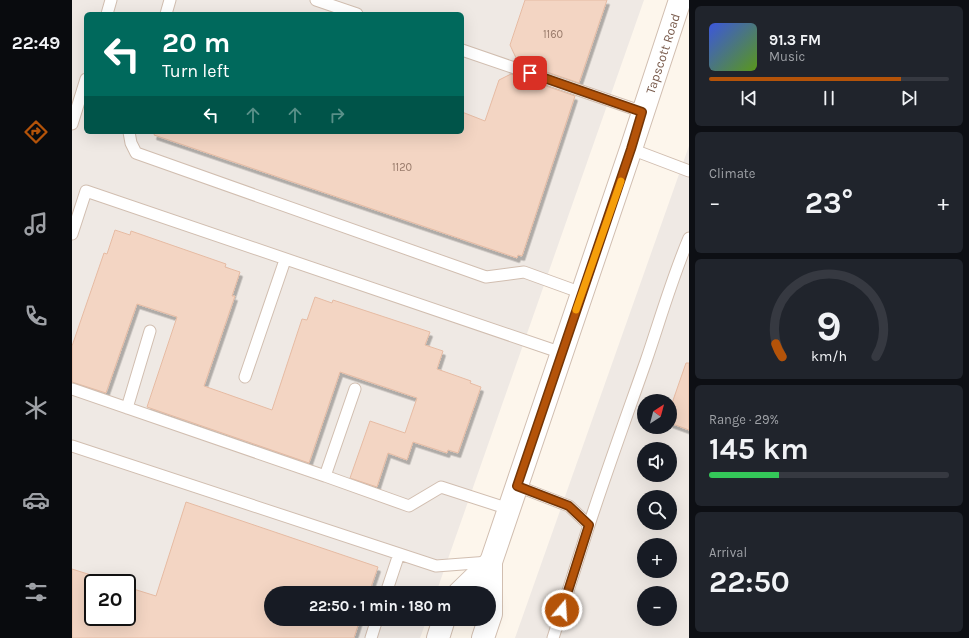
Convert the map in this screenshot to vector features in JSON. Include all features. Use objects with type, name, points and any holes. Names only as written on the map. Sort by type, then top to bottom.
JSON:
[{"type":"street","name":"Tapscott Road","points":[[483,638],[491,614],[491,562],[680,0]]},
{"type":"street","name":"Tapscott Road","points":[[466,586],[491,562]]},
{"type":"street","points":[[438,638],[442,626]]},
{"type":"lane","points":[[108,12],[111,0]]},
{"type":"lane","points":[[167,12],[170,0]]},
{"type":"lane","points":[[316,0],[351,12]]},
{"type":"lane","points":[[464,51],[642,112]]},
{"type":"lane","points":[[72,124],[84,85]]},
{"type":"lane","points":[[129,134],[130,143],[136,153],[486,277],[524,272],[582,293]]},
{"type":"lane","points":[[631,149],[689,171]]},
{"type":"lane","points":[[72,234],[86,191],[562,353]]},
{"type":"lane","points":[[553,638],[610,462],[680,259],[689,238]]},
{"type":"lane","points":[[245,377],[286,260]]},
{"type":"lane","points":[[127,408],[150,331]]},
{"type":"lane","points":[[72,389],[409,506],[441,487],[509,509]]},
{"type":"lane","points":[[325,476],[355,389]]},
{"type":"lane","points":[[72,446],[436,566],[491,562]]},
{"type":"lane","points":[[517,486],[569,506],[589,525]]},
{"type":"lane","points":[[388,586],[399,554]]},
{"type":"lane","points":[[371,638],[375,626]]},
{"type":"shaded area","points":[[72,0],[644,0],[438,586],[264,586],[264,626],[424,626],[420,638],[72,638]]},
{"type":"shaded area","points":[[689,146],[689,638],[515,638]]},
{"type":"building","points":[[525,0],[607,0],[579,83],[518,62],[510,45]]},
{"type":"building","points":[[511,74],[575,96],[522,256],[518,255],[517,258],[154,135],[464,134],[464,113],[485,121],[499,80]]},
{"type":"building","points":[[115,230],[130,235],[131,231],[226,264],[225,267],[240,272],[232,296],[235,296],[204,386],[272,410],[302,319],[307,320],[315,297],[332,303],[333,300],[430,332],[425,345],[443,351],[437,369],[471,381],[470,383],[481,387],[458,453],[448,450],[447,453],[413,442],[407,460],[388,453],[377,487],[350,478],[370,421],[405,433],[417,398],[340,372],[309,463],[147,407],[177,317],[137,304],[106,393],[72,382],[72,346],[104,253],[107,254]]},
{"type":"building","points":[[686,363],[689,363],[689,430],[677,426],[677,394],[675,394]]},
{"type":"building","points":[[186,502],[378,567],[371,586],[264,586],[264,626],[358,626],[354,638],[72,638],[72,569],[88,574],[84,574],[84,626],[136,626],[136,590],[156,596]]},
{"type":"slow traffic","points":[[576,310],[621,181]]},
{"type":"route","points":[[530,73],[642,112],[631,149],[517,486],[569,506],[589,525],[562,610]]}]
